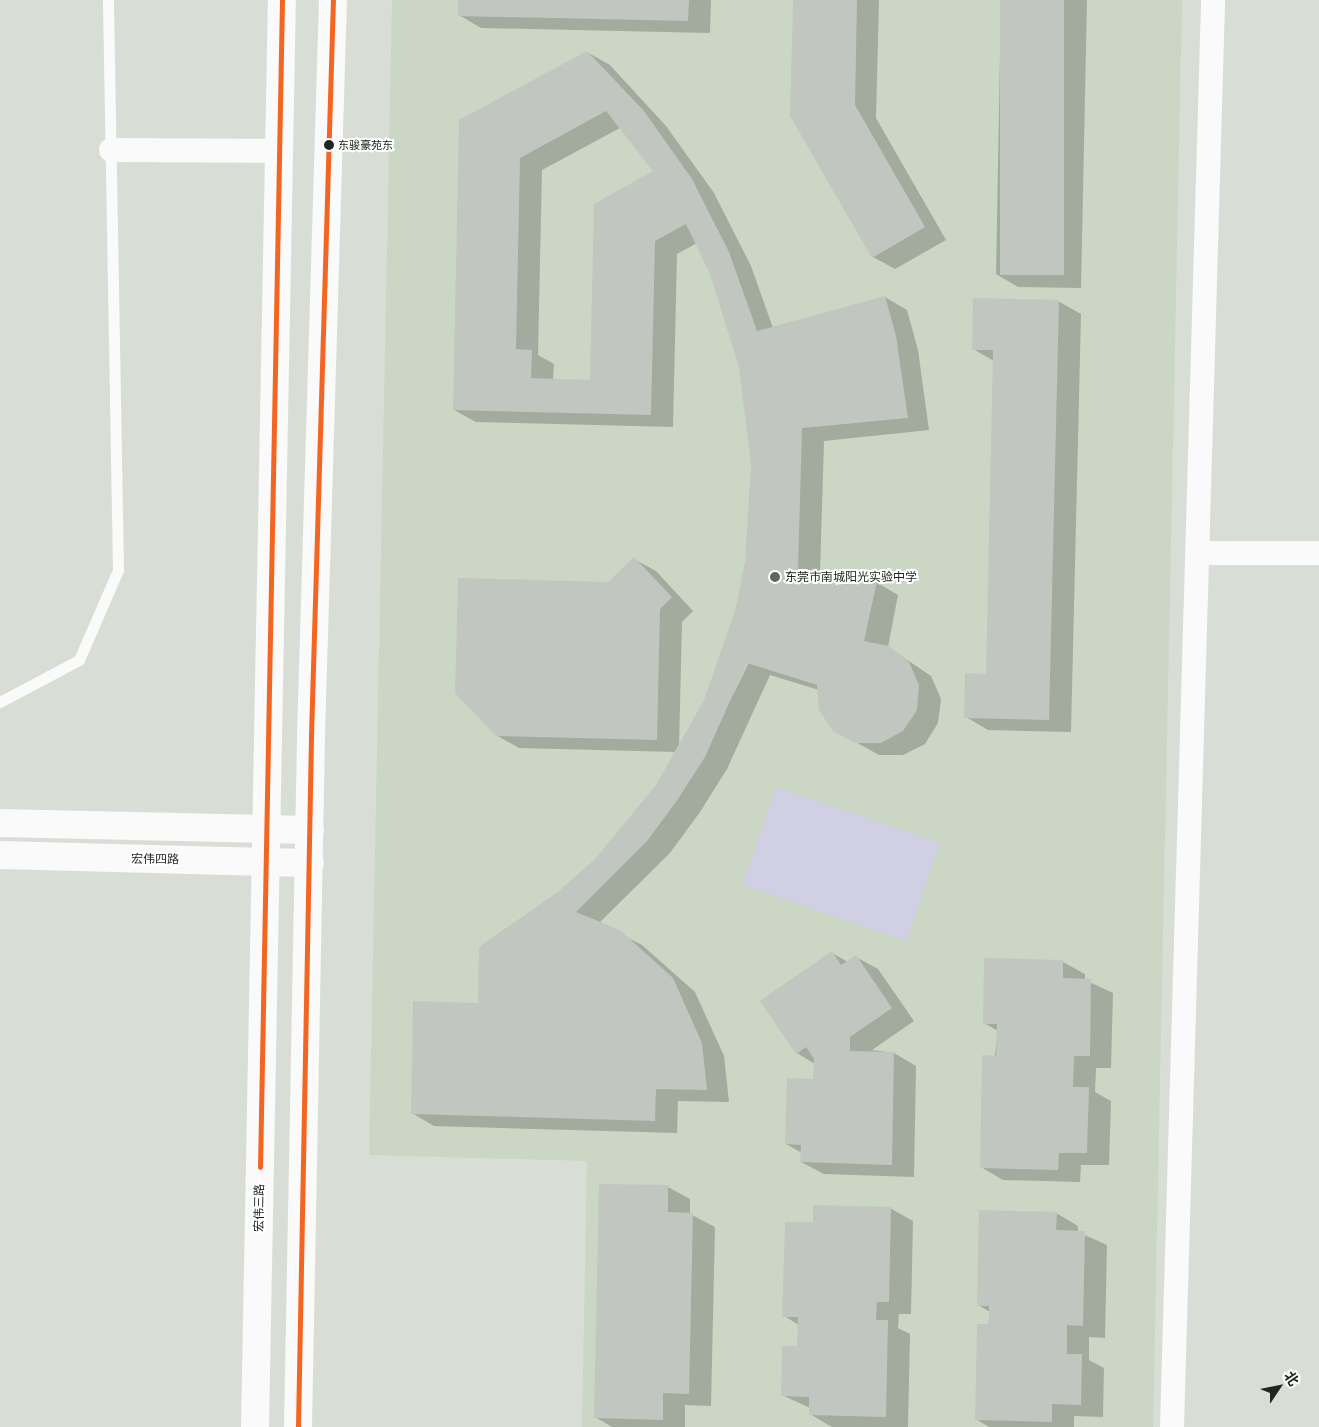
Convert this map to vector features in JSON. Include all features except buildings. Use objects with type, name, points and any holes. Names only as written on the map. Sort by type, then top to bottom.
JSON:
[{"type":"main road","name":"宏伟三路","points":[[255,1427],[264,829],[282,0]]},
{"type":"main road","points":[[298,1427],[310,830],[333,0]]},
{"type":"main road","points":[[0,823],[310,830]]},
{"type":"main road","name":"宏伟四路","points":[[0,855],[310,863]]},
{"type":"street","points":[[1172,1427],[1199,553],[1213,0]]},
{"type":"street","points":[[111,150],[278,151]]},
{"type":"street","points":[[1199,553],[1319,554]]},
{"type":"lane","points":[[0,702],[78,660],[118,570],[108,0]]},
{"type":"shaded area","name":"东莞市南城阳光实验中学","points":[[392,0],[1182,0],[1153,1427],[582,1427],[587,1161],[369,1155]]},
{"type":"shaded area","points":[[776,787],[940,843],[906,941],[742,884]]},
{"type":"transit line","points":[[260,1167],[282,0]]},
{"type":"transit line","points":[[298,1427],[311,735],[333,0]]},
{"type":"place","name":"东骏豪苑东","points":[[329,145]]},
{"type":"place","name":"东莞市南城阳光实验中学","points":[[775,577]]}]
